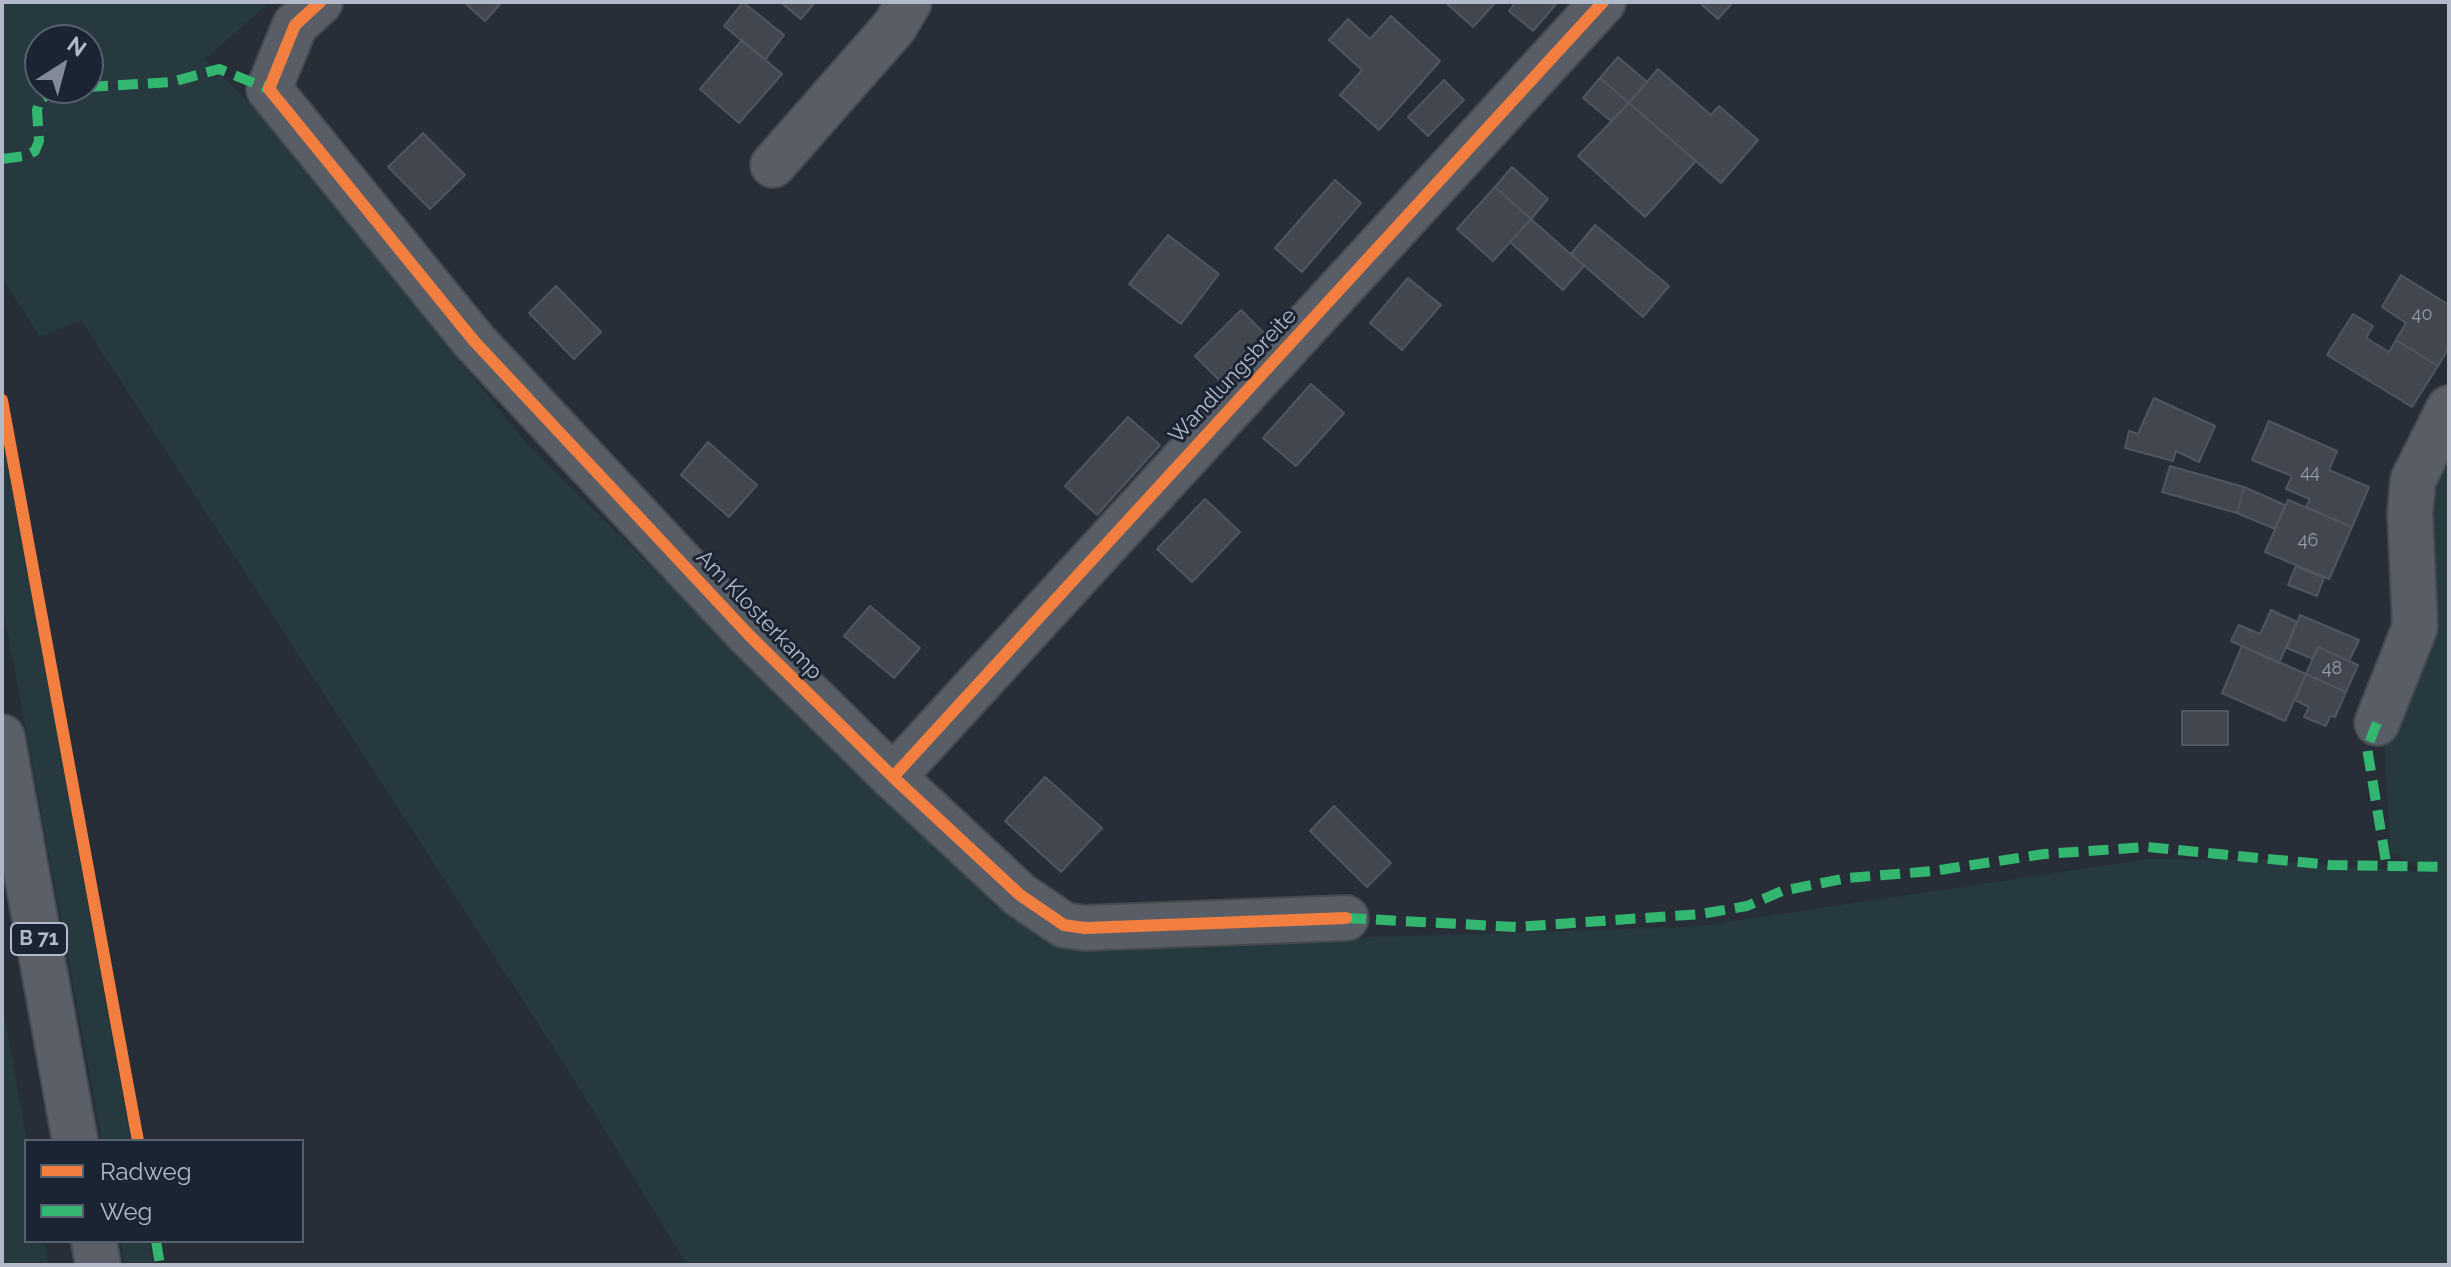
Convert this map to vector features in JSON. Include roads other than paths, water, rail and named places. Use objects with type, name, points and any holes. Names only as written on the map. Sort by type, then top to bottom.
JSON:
[{"type":"main road","name":"B 71","points":[[2,737],[75,1139]]},
{"type":"main road","points":[[94,1243],[98,1265]]},
{"type":"street","name":"Am Klosterkamp","points":[[320,2],[295,25],[269,89],[474,341],[749,635],[893,777],[1020,895],[1064,925],[1085,928],[1346,918]]},
{"type":"street","points":[[773,165],[895,26],[909,2]]},
{"type":"street","name":"Wandlungsbreite","points":[[893,777],[1603,2]]},
{"type":"street","points":[[2377,723],[2415,627],[2410,504],[2413,480],[2449,408]]}]
